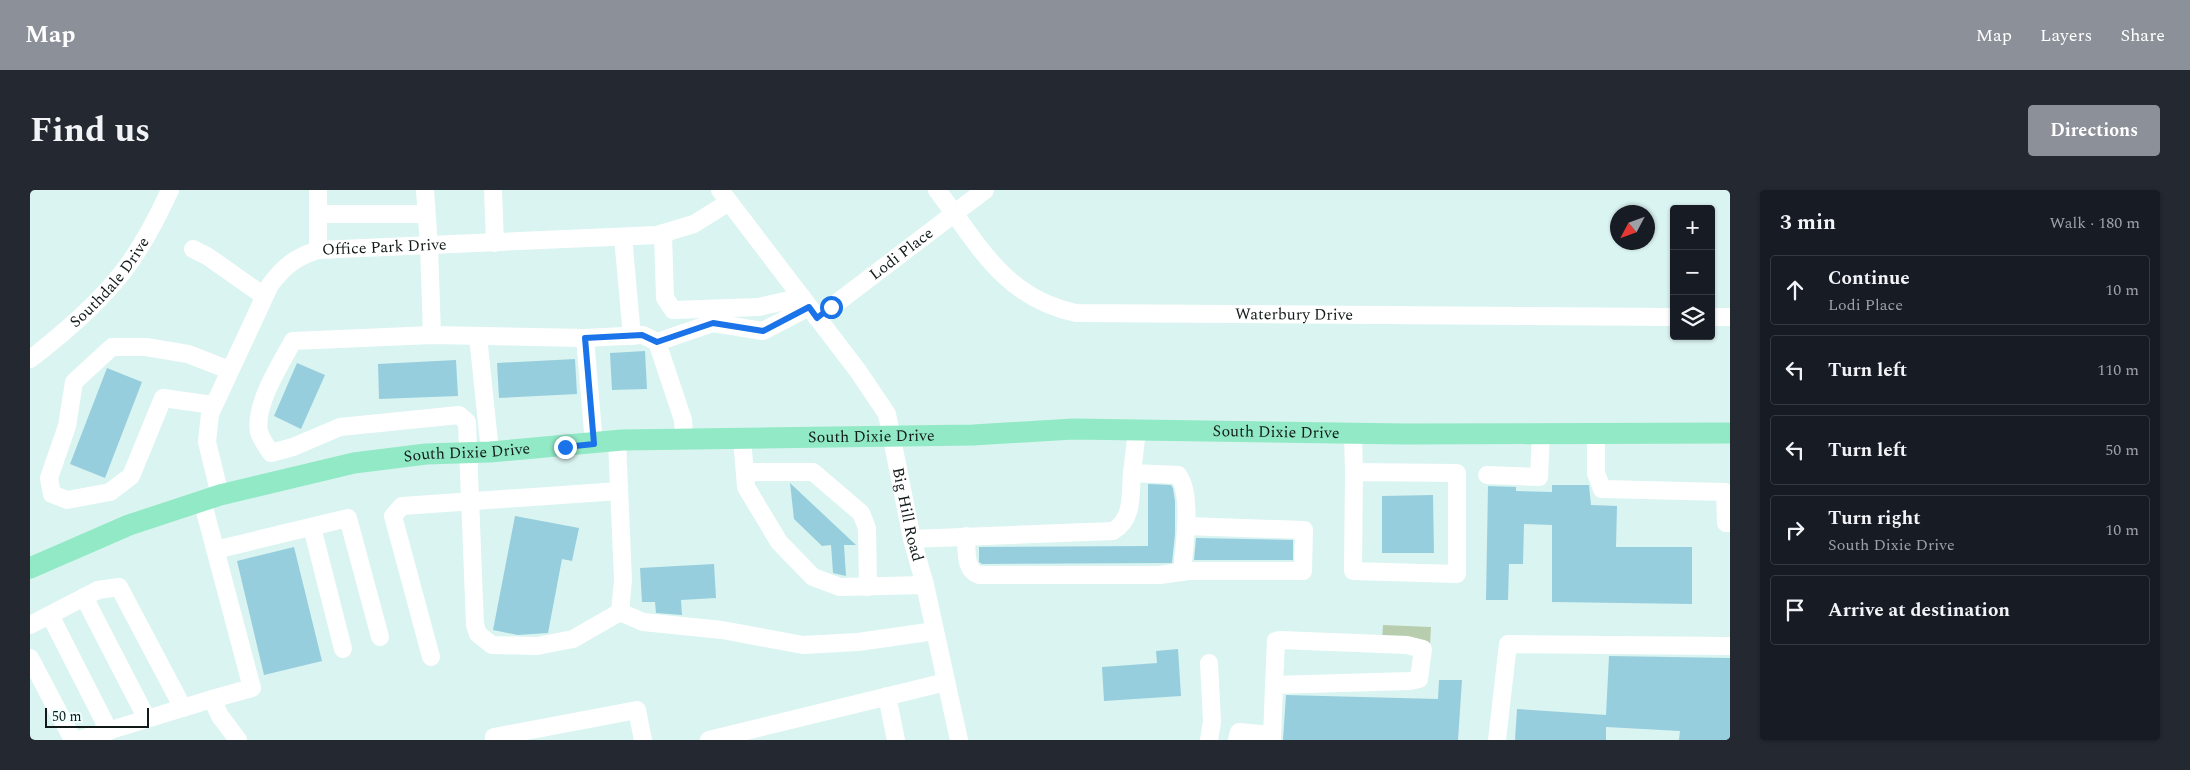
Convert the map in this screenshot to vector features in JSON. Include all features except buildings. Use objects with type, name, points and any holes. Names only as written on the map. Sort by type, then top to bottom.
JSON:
[{"type":"main road","name":"South Dixie Drive","points":[[30,568],[129,525],[211,497],[354,463],[426,454],[684,438],[973,435],[1073,429],[1352,433],[1730,433]]},
{"type":"street","name":"Southdale Drive","points":[[30,358],[82,316],[112,287],[143,245],[170,190]]},
{"type":"street","points":[[318,190],[320,214],[318,250]]},
{"type":"street","points":[[425,190],[432,335]]},
{"type":"street","points":[[493,190],[495,243]]},
{"type":"street","name":"Waterbury Drive","points":[[937,190],[997,270],[1014,287],[1035,300],[1057,309],[1076,313],[1096,315],[1670,317]]},
{"type":"street","name":"Lodi Place","points":[[809,307],[954,213],[985,190]]},
{"type":"street","name":"Office Park Drive","points":[[212,700],[252,688],[215,550],[207,428],[213,405],[229,370],[264,296],[281,270],[304,255],[318,250],[662,234],[694,224],[725,196]]},
{"type":"street","name":"Big Hill Road","points":[[725,196],[858,371],[887,414],[912,539],[925,586],[959,740]]},
{"type":"street","points":[[320,214],[426,214]]},
{"type":"street","points":[[662,234],[665,298],[673,310],[809,307]]},
{"type":"street","points":[[623,237],[632,336]]},
{"type":"street","points":[[194,249],[264,296]]},
{"type":"street","points":[[480,452],[467,422],[459,414],[340,427],[293,447],[271,453],[259,434],[258,413],[279,366],[293,341],[432,335],[585,338],[642,335],[657,342],[713,323],[763,331],[809,307]]},
{"type":"street","points":[[1715,317],[1730,317]]},
{"type":"street","points":[[478,336],[480,452],[471,499],[475,625],[485,641],[492,645],[537,646],[573,639],[620,612]]},
{"type":"street","points":[[585,338],[594,444]]},
{"type":"street","points":[[657,342],[683,420],[684,438]]},
{"type":"street","points":[[213,405],[163,398],[131,476],[110,492],[67,500],[52,494],[49,478],[67,426],[74,382],[112,347],[146,347],[188,354],[229,370]]},
{"type":"street","points":[[912,539],[1113,531],[1125,522],[1129,512],[1138,430]]},
{"type":"street","points":[[1352,433],[1354,472],[1352,571],[1457,574],[1457,473],[1354,472]]},
{"type":"street","points":[[1487,475],[1539,477],[1541,434]]},
{"type":"street","points":[[1596,434],[1596,473],[1602,489],[1727,492],[1726,523],[1730,523]]},
{"type":"street","points":[[742,438],[746,487],[780,542],[813,577],[840,587],[925,586]]},
{"type":"street","points":[[617,441],[623,580],[620,612]]},
{"type":"street","points":[[745,472],[813,472],[861,513],[867,528],[868,587]]},
{"type":"street","points":[[1132,473],[1178,475],[1184,486],[1186,526],[1182,572]]},
{"type":"street","points":[[431,657],[393,516],[402,506],[471,499],[619,491]]},
{"type":"street","points":[[215,550],[348,518],[380,637]]},
{"type":"street","points":[[966,536],[969,568],[973,573],[979,575],[1160,575],[1182,572],[1303,571],[1304,530],[1186,526]]},
{"type":"street","points":[[312,527],[344,648]]},
{"type":"street","points":[[30,625],[98,590],[119,587],[183,708]]},
{"type":"street","points":[[84,598],[147,719]]},
{"type":"street","points":[[620,612],[644,622],[722,630],[804,645],[858,642],[935,631]]},
{"type":"street","points":[[50,615],[109,731]]},
{"type":"street","points":[[1237,740],[1239,732],[1272,737],[1274,650],[1276,641],[1407,645],[1422,649],[1419,679],[1274,685]]},
{"type":"street","points":[[1498,740],[1508,644],[1730,646]]},
{"type":"street","points":[[30,658],[73,740]]},
{"type":"street","points":[[1209,662],[1212,722],[1209,740]]},
{"type":"street","points":[[706,740],[946,682]]},
{"type":"street","points":[[888,696],[896,740]]},
{"type":"street","points":[[78,740],[212,700],[220,716],[238,740]]},
{"type":"street","points":[[494,740],[494,738],[637,710],[643,740]]},
{"type":"green space","points":[[1383,625],[1431,627],[1430,644],[1382,641]]},
{"type":"route","points":[[565,447],[594,444],[585,338],[642,335],[657,342],[713,323],[763,331],[780,324],[809,307],[817,318],[831,307]]}]
